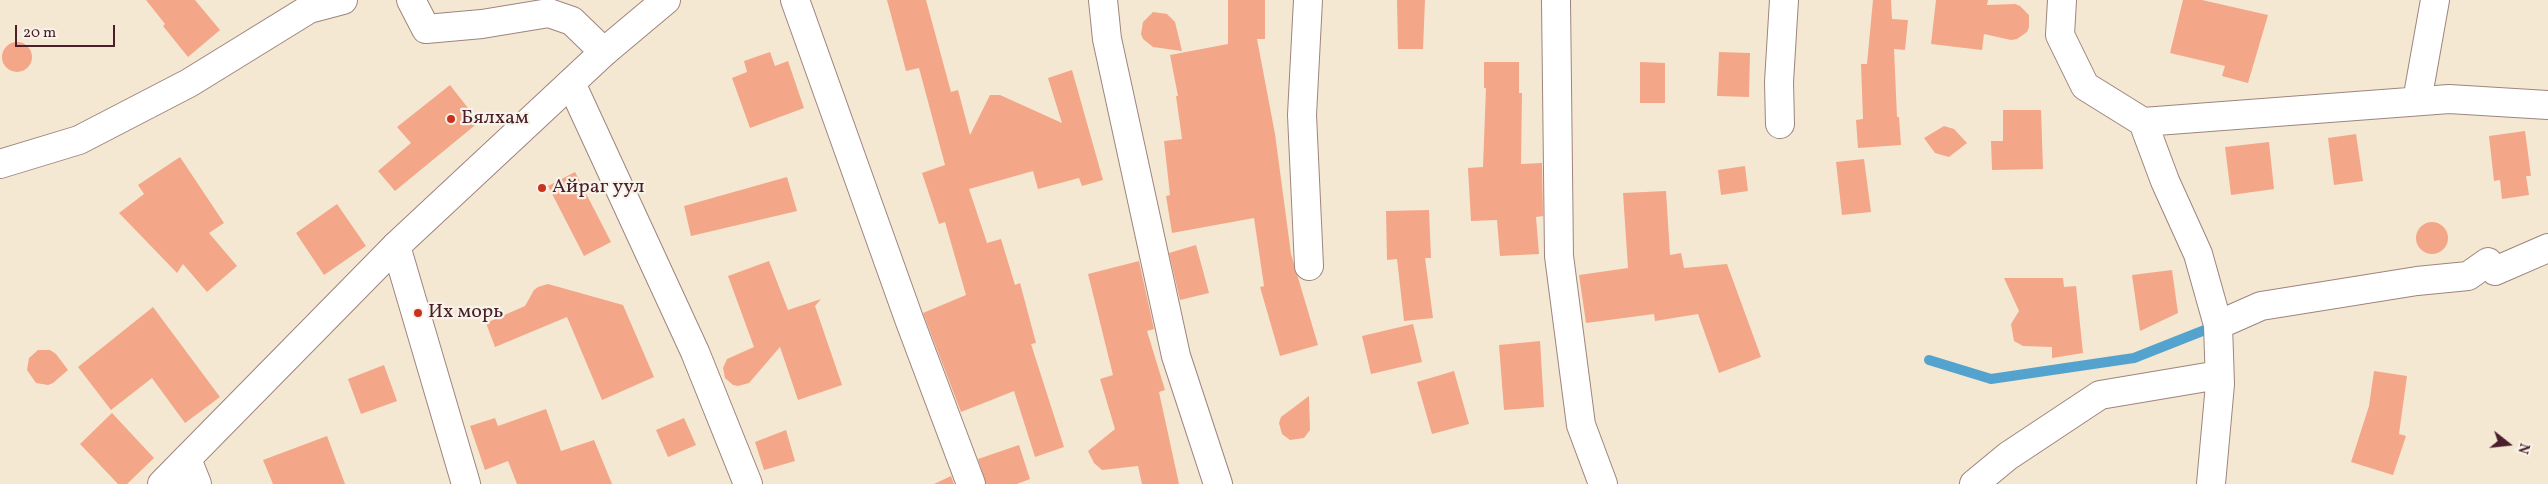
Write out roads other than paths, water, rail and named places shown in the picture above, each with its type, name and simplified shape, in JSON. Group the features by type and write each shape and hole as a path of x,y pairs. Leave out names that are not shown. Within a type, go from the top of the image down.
{"street":[{"path":"0,164 78,140 189,83 309,9 343,0"},
{"path":"411,0 426,29 482,24 549,13 572,21 604,52"},
{"path":"162,484 396,246 604,52 666,0"},
{"path":"795,0 909,319 971,484"},
{"path":"1103,0 1107,40 1176,356 1218,484"},
{"path":"1308,0 1302,115 1309,266"},
{"path":"1556,0 1559,256 1581,425 1603,484"},
{"path":"1780,124 1779,82 1784,0"},
{"path":"2062,0 2060,35 2085,86 2142,122 2165,181 2198,254 2218,324 2220,375 2211,484"},
{"path":"2417,101 2435,0"},
{"path":"571,83 695,352 748,484"},
{"path":"2142,122 2449,99 2548,105"},
{"path":"396,246 466,484"},
{"path":"2218,324 2261,306 2417,281 2468,276 2488,262 2495,271 2548,248"},
{"path":"1974,484 2008,456 2100,395 2220,375"},
{"path":"187,459 197,484"}],"waterway":[{"path":"1929,360 1991,379 2134,358 2215,326"}],"place":[{"name":"Бялхам","path":"451,119"},
{"name":"Айраг уул","path":"542,188"},
{"name":"Их морь","path":"418,313"}]}
